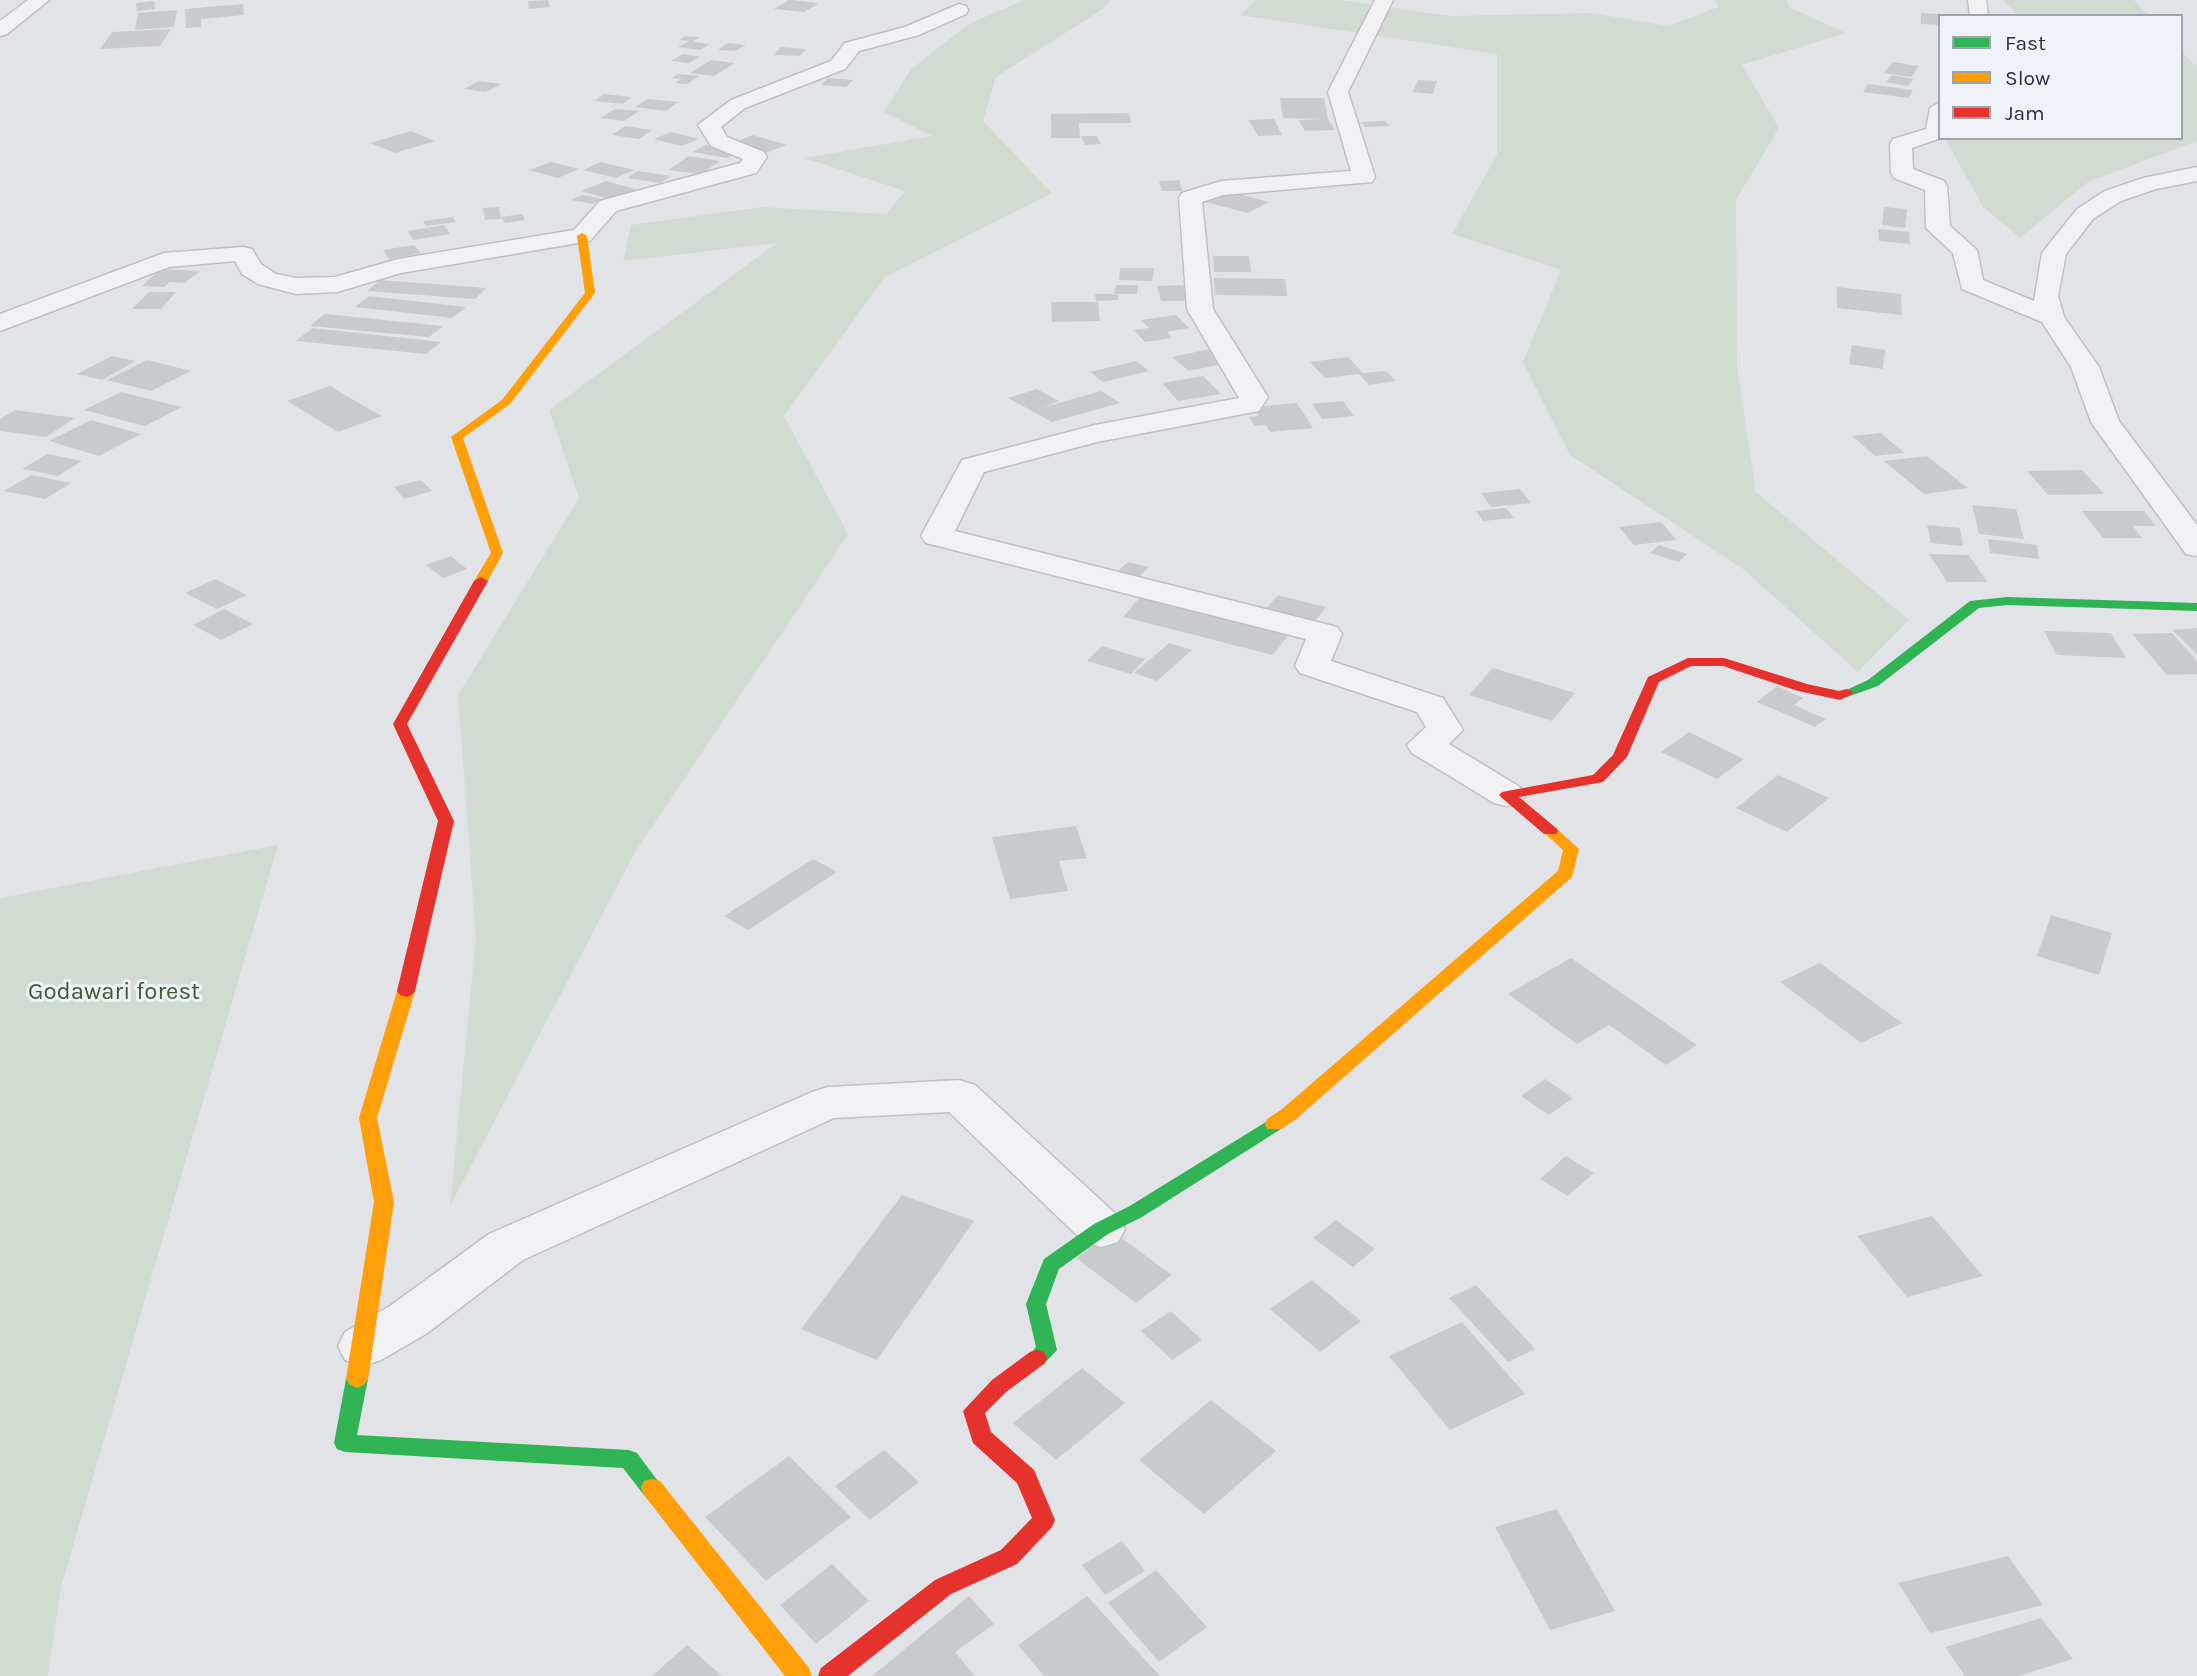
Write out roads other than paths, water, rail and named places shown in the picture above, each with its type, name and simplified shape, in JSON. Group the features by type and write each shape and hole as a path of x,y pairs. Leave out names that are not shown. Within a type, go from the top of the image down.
{"street":[{"path":"0,30 40,0"},
{"path":"830,1676 943,1587 1009,1557 1044,1520 1026,1477 981,1437 974,1410 999,1386 1047,1350 1036,1304 1051,1265 1101,1229 1135,1212 1287,1115 1566,873 1571,849 1507,794 1425,745 1445,730 1431,705 1312,666 1325,634 937,536 972,466 1095,434 1249,405 1254,397 1200,309 1190,198 1221,188 1364,177 1338,92 1384,0"},
{"path":"0,323 164,260 198,255 243,254 251,269 267,279 296,285 337,284 398,266 582,236 608,206 748,167 756,157 719,141 709,125 738,104 838,65 852,47 912,31 959,10"},
{"path":"1938,120 1936,133 1900,144 1902,173 1936,187 1938,228 1965,250 1971,284 2051,317"},
{"path":"2197,174 2113,196 2085,214 2054,253 2045,296 2051,317 2085,367 2105,422 2197,547"},
{"path":"582,236 590,293 506,402 457,437 497,553 400,723 446,821 409,980 368,1118 384,1202 363,1346 345,1443 629,1459 800,1676"},
{"path":"1507,794 1598,779 1620,757 1653,680 1688,662 1724,662 1804,688 1840,696 1873,683 1975,604 2007,601 2197,607"},
{"path":"363,1346 408,1320 506,1247 828,1103 959,1096 1101,1229"}],"park label":[{"name":"Godawari forest","path":"114,992"}]}
